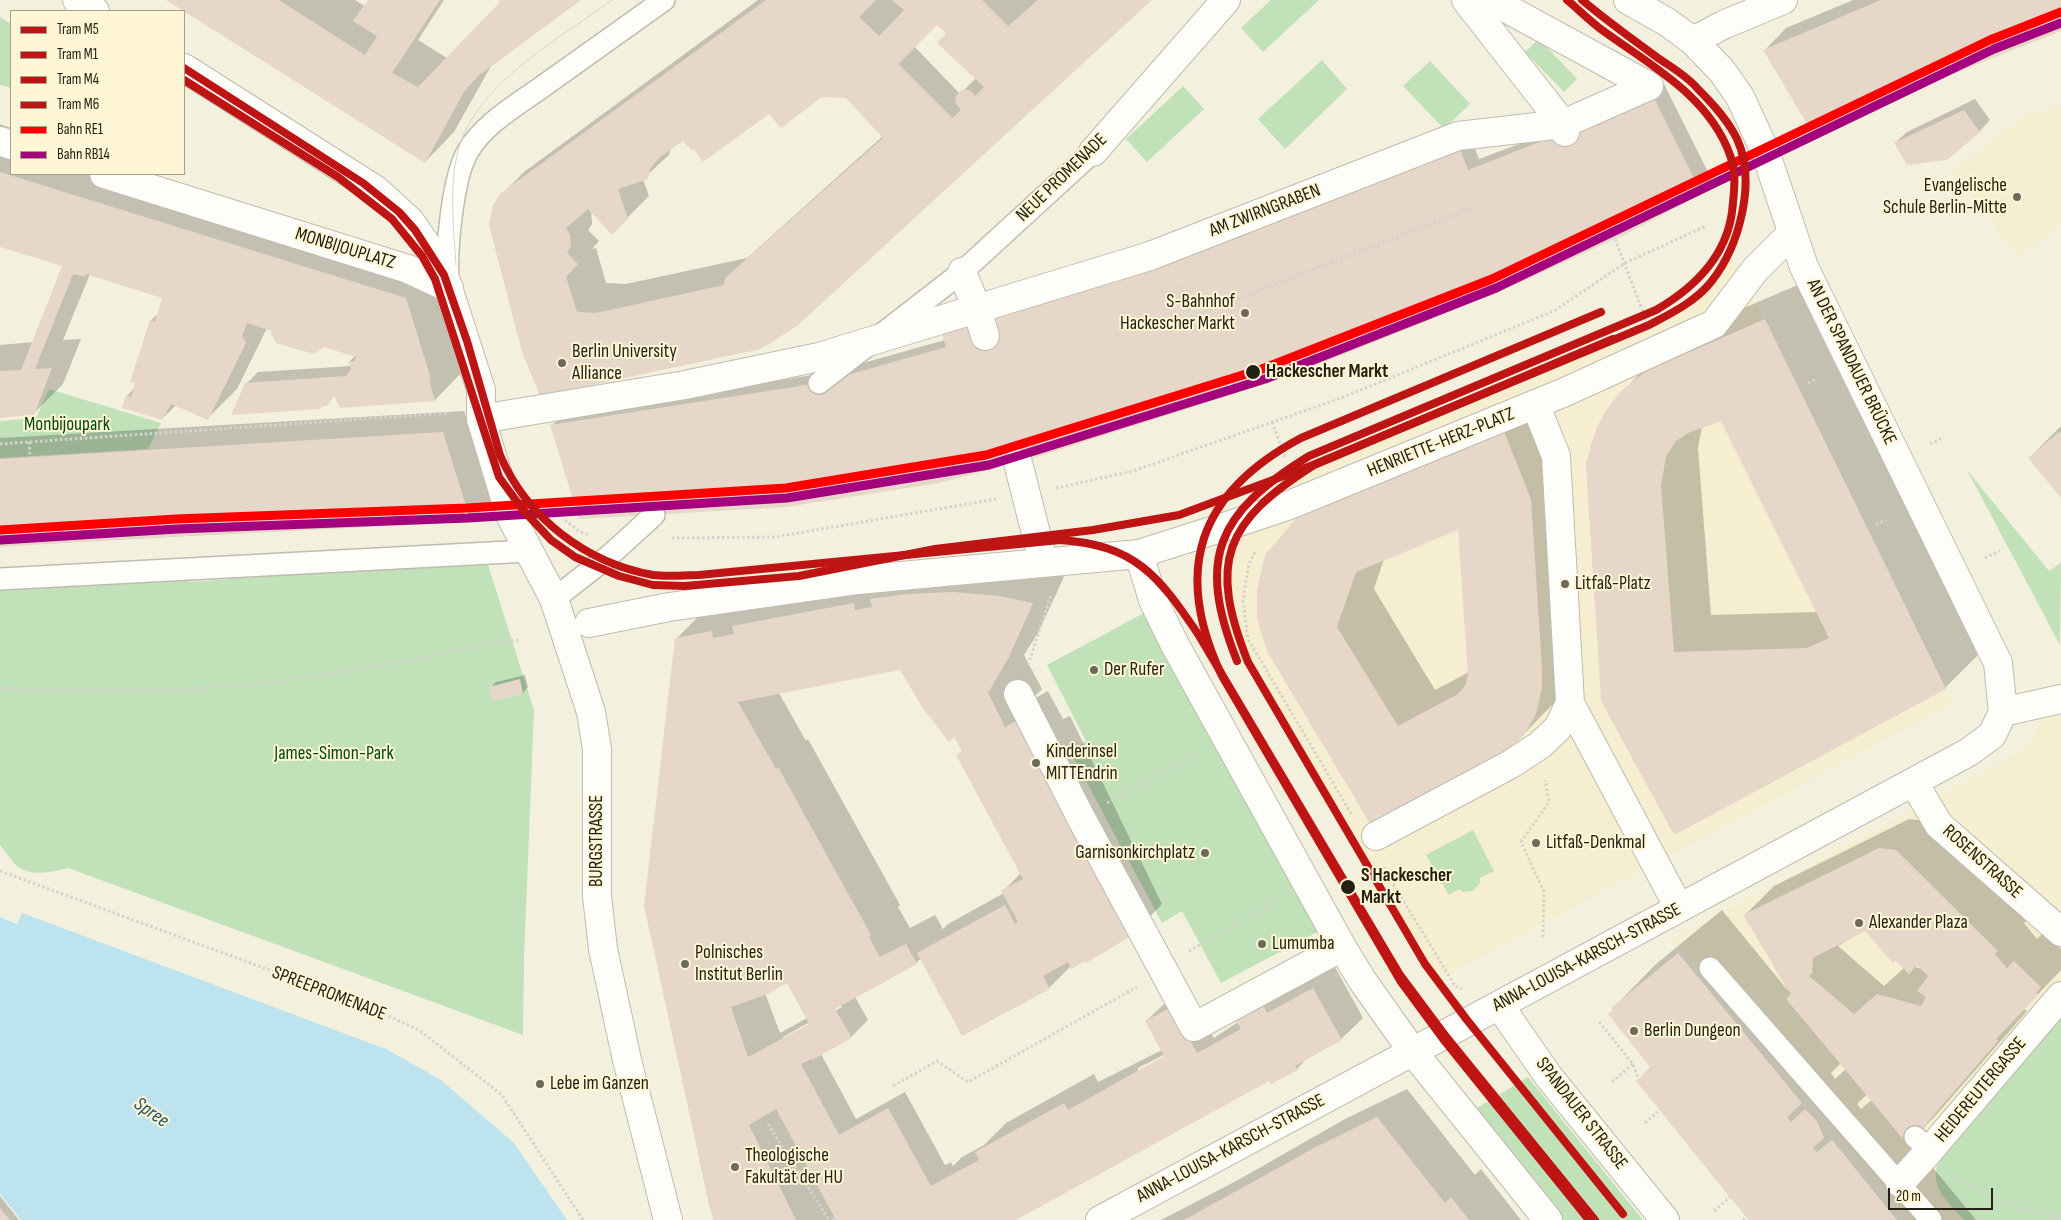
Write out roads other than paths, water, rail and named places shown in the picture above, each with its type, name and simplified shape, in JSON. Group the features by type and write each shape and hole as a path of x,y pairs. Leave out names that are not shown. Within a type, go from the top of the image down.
{"street":[{"path":"77,0 93,10"},
{"name":"NEUE PROMENADE","path":"1092,152 1226,0"},
{"path":"1466,0 1564,128"},
{"name":"AM ZWIRNGRABEN","path":"879,338 1150,256 1458,136 1564,128 1649,86 1491,0"},
{"name":"AN DER SPANDAUER BRÜCKE","path":"1628,0 1667,22 1693,41 1722,71 1740,97 1765,151 1804,267 1998,664 2003,712"},
{"path":"1693,41 1723,25 1783,0"},
{"path":"185,69 361,180 391,202 420,234 438,263 449,288"},
{"name":"MONBIJOUPLATZ","path":"107,175 408,269 449,288"},
{"name":"HENRIETTE-HERZ-PLATZ","path":"589,623 669,607 858,580 1139,554 1287,506 1535,404 1714,324 1755,270 1792,233"},
{"path":"962,272 977,309 985,336"},
{"name":"BURGSTRASSE","path":"449,288 481,390 481,415 510,515 554,599 591,712 598,764 597,896 604,949 627,1060 668,1220"},
{"name":"NEUE PROMENADE","path":"481,415 734,375 819,356 879,338"},
{"path":"1535,404 1556,456 1570,703 1679,908"},
{"path":"1018,463 1027,494 1052,561"},
{"path":"1139,554 1153,600 1175,645 1362,980 1412,1052 1548,1220"},
{"path":"1018,694 1084,825 1194,1027 1342,947"},
{"path":"2003,712 2061,699"},
{"path":"1370,839 1511,764 1540,745 1558,728 1570,703"},
{"name":"ANNA-LOUISA-KARSCH-STRASSE","path":"1100,1220 1914,783 1969,752 1992,735 2003,712"},
{"name":"ROSENSTRASSE","path":"1914,783 1939,825 2061,932"},
{"name":"HEIDEREUTERGASSE","path":"1900,1183 1922,1149 2061,996"},
{"name":"SPANDAUER STRASSE","path":"1499,1006 1549,1077 1665,1220"}],"lane":[{"path":"449,288 448,257 456,196 464,159 472,146 489,127 516,106 664,0"},
{"name":"NEUE PROMENADE","path":"819,383 962,272 1092,152"},
{"path":"554,599 654,515"},
{"path":"0,579 528,551"},
{"path":"1710,968 1932,1220"}],"water":[{"name":"Spree","path":"22,913 386,1049 441,1080 514,1143 567,1220 21,1220 0,1194 0,917 17,924"}],"tram line":[{"path":"456,265 453,182 457,155 466,130 480,107 520,66 612,0"},
{"name":"M5","path":"1237,661 1225,625 1218,594 1218,566 1223,541 1235,519 1253,498 1278,477 1309,456 1656,310 1683,292 1695,281 1706,270 1723,243 1729,228 1732,212 1734,176 1730,155 1720,134 1708,116 1676,84 1658,69 1602,30 1567,0"},
{"name":"M1","path":"185,81 338,177 392,219 422,256 435,279 499,477 523,510 551,540 575,557 619,576 653,585 685,586 799,576 935,549 1093,530 1179,515 1313,465 1649,325 1682,307 1705,289 1721,268 1730,251 1737,233 1745,194 1743,156 1737,139 1729,125 1714,105 1693,84 1582,0"},
{"name":"M5","path":"185,69 363,183 399,212 415,230 444,275 467,341 500,455 512,478 526,499 562,534 582,548 605,560 628,569 653,575 699,575 1060,540 1108,548 1126,556 1142,567 1170,595 1198,634 1400,975 1444,1034 1595,1220"},
{"name":"M6","path":"1589,1220 1443,1039 1401,982 1222,676 1207,638 1199,602 1198,569 1204,538 1218,510 1238,483 1266,460 1301,438 1601,312"},
{"name":"M4","path":"1613,339 1314,465 1260,506 1243,526 1232,547 1228,571 1229,597 1236,627 1248,662 1425,964 1467,1020 1623,1214"}],"rail line":[{"name":"RE1","path":"0,530 176,519 467,508 786,488 986,455 1262,369 1492,279 1990,40 2061,12"},
{"name":"RB14","path":"1,540 177,529 468,518 787,498 989,465 1265,379 1496,288 1994,49 2061,23"}],"place":[{"name":"Evangelische Schule Berlin-Mitte","path":"2017,197"},
{"name":"S-Bahnhof Hackescher Markt","path":"1245,313"},
{"name":"Berlin University Alliance","path":"562,363"},
{"name":"Hackescher Markt","path":"1253,372"},
{"name":"Litfaß-Platz","path":"1565,584"},
{"name":"Der Rufer","path":"1094,670"},
{"name":"Kinderinsel MITTEndrin","path":"1036,763"},
{"name":"Litfaß-Denkmal","path":"1536,843"},
{"name":"Garnisonkirchplatz","path":"1205,853"},
{"name":"S Hackescher Markt","path":"1348,887"},
{"name":"Alexander Plaza","path":"1859,923"},
{"name":"Lumumba","path":"1262,944"},
{"name":"Polnisches Institut Berlin","path":"685,964"},
{"name":"Berlin Dungeon","path":"1634,1031"},
{"name":"Lebe im Ganzen","path":"540,1084"},
{"name":"Theologische Fakultät der HU","path":"735,1167"}],"park label":[{"name":"Monbijoupark","path":"67,425"},
{"name":"James-Simon-Park","path":"334,754"}]}
